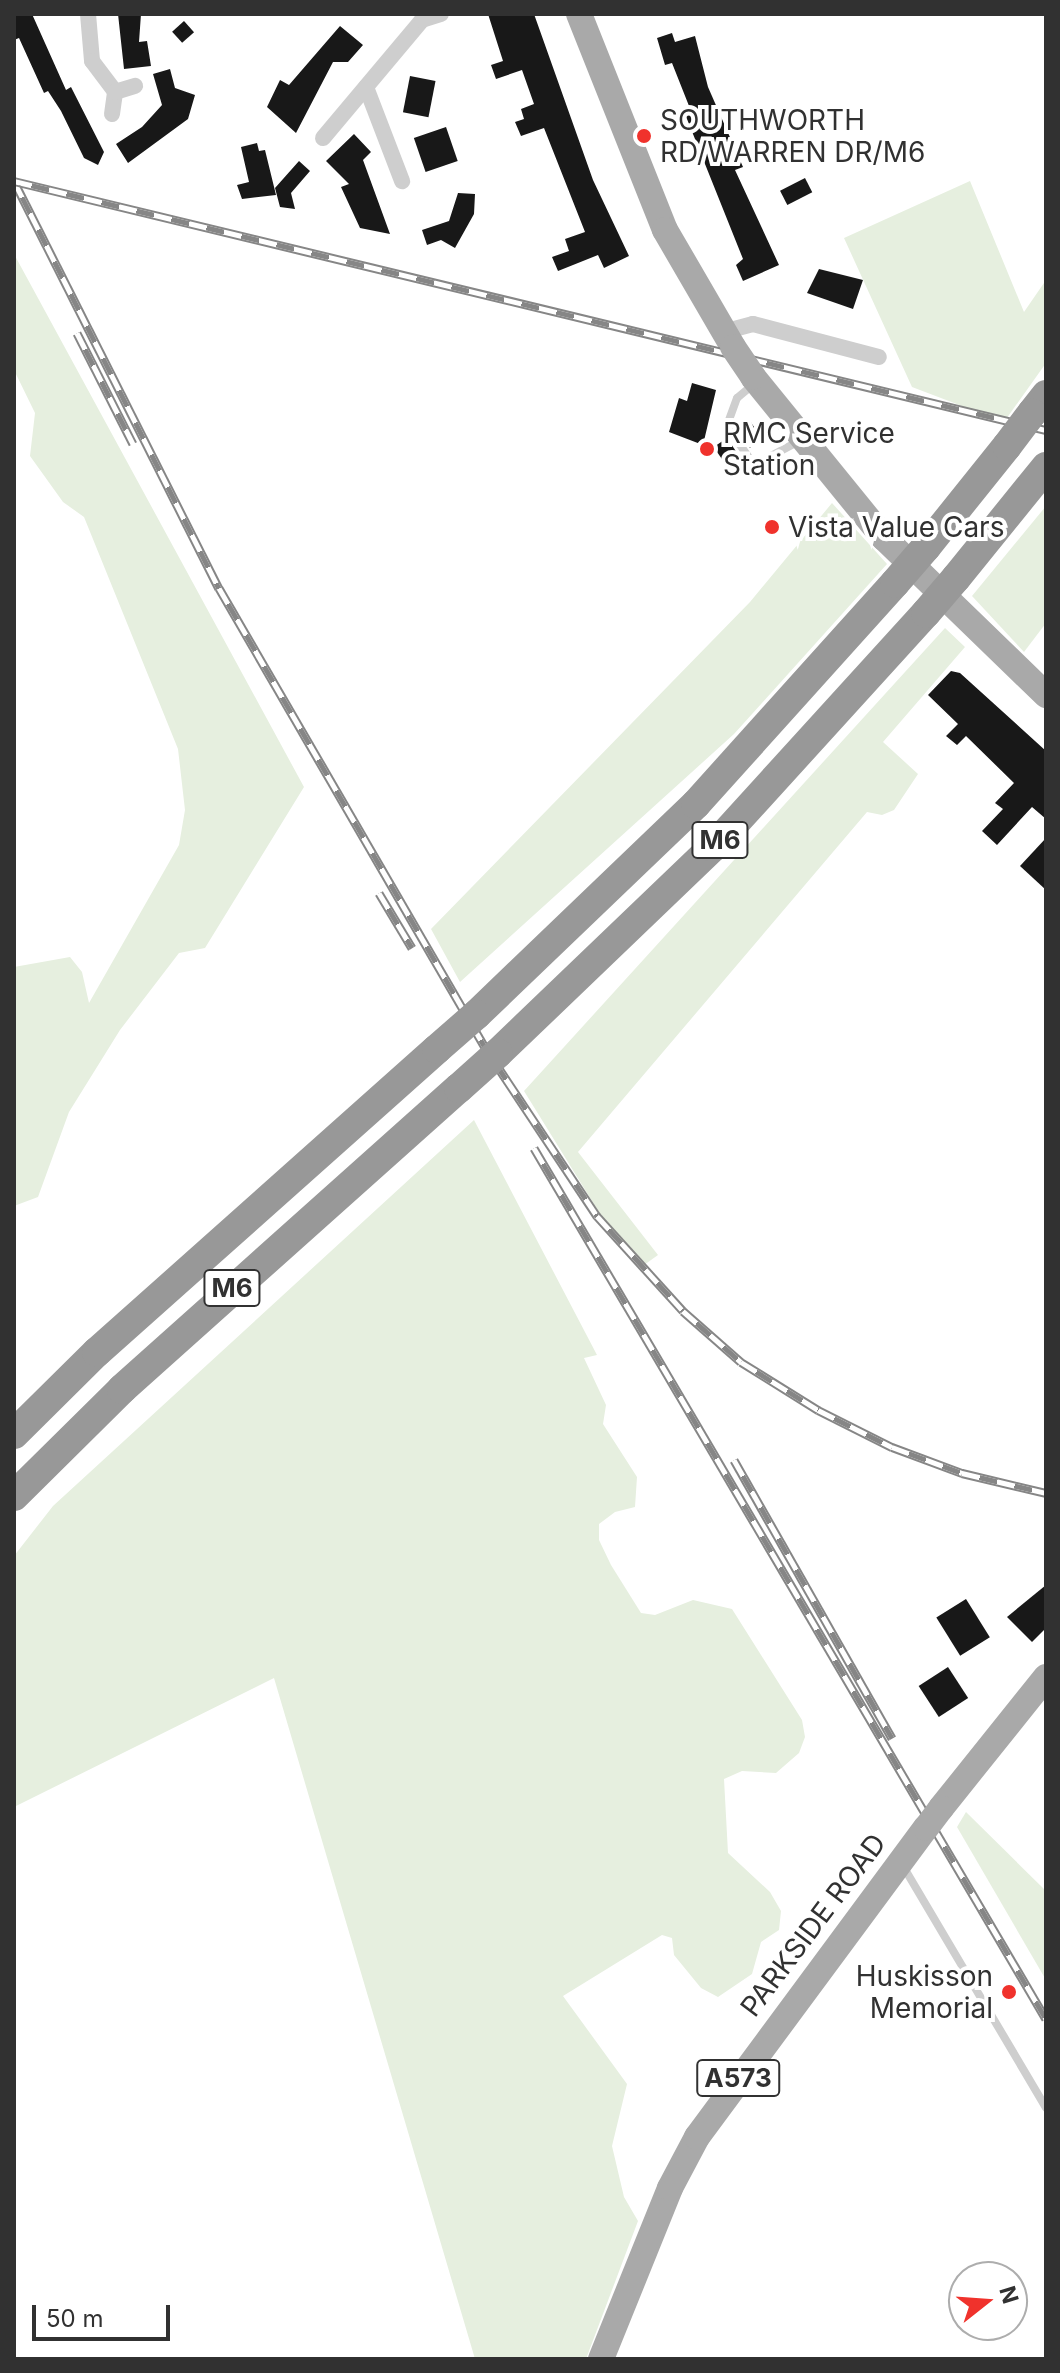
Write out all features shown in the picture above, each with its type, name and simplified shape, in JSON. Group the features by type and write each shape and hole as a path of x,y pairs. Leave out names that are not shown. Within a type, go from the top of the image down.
{"highway":[{"name":"M6","path":"14,1434 187,1270 476,1015 696,804 926,547 1039,404"},
{"name":"M6","path":"14,1496 166,1348 498,1053 713,847 926,613 1046,467"}],"main road":[{"path":"579,14 665,230 728,340 755,380 884,538 1046,695"},
{"name":"PARKSIDE ROAD","path":"601,2359 670,2188 697,2137 900,1862 1046,1677"}],"street":[{"path":"88,14 92,61 115,92 112,114"},
{"path":"323,138 420,17 441,14"},
{"path":"115,92 135,86"},
{"path":"366,87 402,181"},
{"path":"728,340 753,324 879,357"}],"lane":[{"path":"755,380 737,398 727,426 754,465 802,440"},
{"path":"900,1862 1046,2108"}],"green space":[{"path":"970,181 1024,312 1046,280 1046,363 1004,422 912,387 844,238"},
{"path":"14,254 304,787 205,948 179,953 120,1030 69,1112 38,1197 14,1206 14,967 70,957 82,972 89,1003 179,845 185,810 178,749 84,517 63,502 30,456 35,413 14,370"},
{"path":"832,503 887,564 734,734 460,982 431,929 750,602"},
{"path":"1046,506 1046,623 1024,652 972,596"},
{"path":"945,628 965,647 883,742 918,774 894,810 882,815 867,812 578,1152 658,1255 644,1265 605,1222 524,1091"},
{"path":"474,1120 597,1355 584,1358 606,1405 603,1424 637,1477 635,1507 615,1512 599,1524 599,1540 611,1565 641,1613 655,1615 693,1600 732,1609 802,1720 805,1737 799,1753 776,1773 742,1771 724,1779 728,1853 770,1892 781,1911 779,1930 761,1942 752,1974 718,1997 701,1988 674,1955 672,1938 662,1935 563,1996 627,2084 612,2146 624,2197 638,2221 586,2359 475,2359 274,1678 14,1807 14,1556 53,1506"},
{"path":"966,1812 1046,1891 1046,1980 957,1827"}],"building":[{"path":"32,14 66,90 71,87 104,152 98,165 84,158 61,111 48,91 44,93 19,38 14,40 14,17"},
{"path":"118,14 141,14 139,42 147,41 151,66 124,69"},
{"path":"488,14 534,14 593,180 629,256 604,268 598,255 558,271 552,257 569,251 565,239 585,232 544,128 521,136 515,122 524,119 521,109 534,104 522,70 496,79 491,65 503,61"},
{"path":"184,21 194,32 182,43 172,32"},
{"path":"340,26 363,45 348,62 333,62 296,133 267,107 280,80 289,85"},
{"path":"672,33 675,42 695,36 708,87 743,167 735,170 779,265 743,281 736,265 743,259 685,114 691,111 672,63 665,65 657,38"},
{"path":"170,69 175,88 195,95 188,119 128,163 116,144 142,127 162,105 153,74"},
{"path":"410,76 436,81 428,117 403,112"},
{"path":"446,127 458,161 426,172 414,138"},
{"path":"354,134 371,152 363,160 390,234 360,228 341,187 349,184 326,161"},
{"path":"257,143 259,151 265,150 276,195 242,199 237,185 249,182 241,147"},
{"path":"299,161 310,171 291,193 295,209 280,207 275,188"},
{"path":"805,178 812,192 787,205 780,191"},
{"path":"458,193 475,194 474,214 455,248 441,240 427,245 422,230 449,221"},
{"path":"819,269 863,280 853,309 807,293"},
{"path":"692,383 716,390 703,445 669,432 679,398 687,401"},
{"path":"750,421 762,439 750,448 738,429"},
{"path":"727,438 739,456 726,465 714,447"},
{"path":"951,671 960,673 1046,751 1046,819 1032,807 997,845 982,831 1003,809 995,803 1014,783 966,736 957,745 946,736 958,724 928,695"},
{"path":"1046,838 1046,890 1020,866"},
{"path":"1046,1585 1046,1628 1032,1642 1007,1617"},
{"path":"966,1599 990,1637 960,1656 936,1618"},
{"path":"948,1667 968,1698 939,1717 919,1686"}],"railway":[{"path":"14,181 219,588 486,1049 597,1216 683,1311 741,1362 818,1410 892,1447 962,1473 1046,1493"},
{"path":"14,181 1046,430"},
{"path":"77,333 133,444"},
{"path":"379,893 412,948"},
{"path":"534,1148 1046,2019"},
{"path":"734,1460 892,1738"}],"place":[{"name":"SOUTHWORTH RD/WARREN DR/M6","path":"644,136"},
{"name":"RMC Service Station","path":"707,449"},
{"name":"Vista Value Cars","path":"772,527"},
{"name":"Huskisson Memorial","path":"1009,1992"}]}
